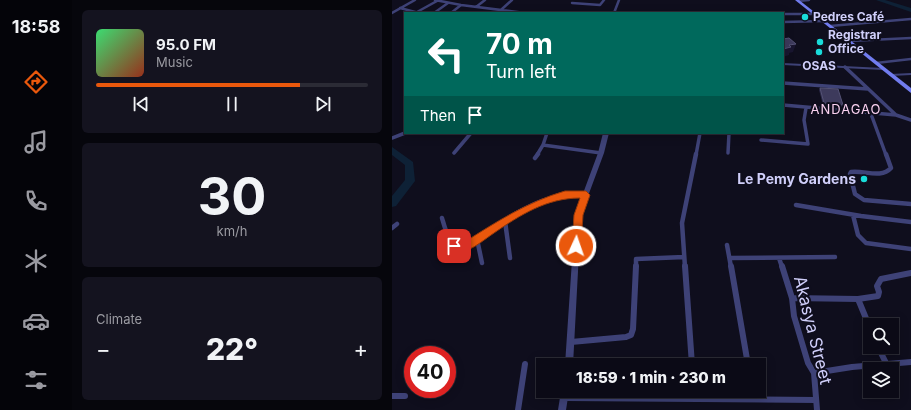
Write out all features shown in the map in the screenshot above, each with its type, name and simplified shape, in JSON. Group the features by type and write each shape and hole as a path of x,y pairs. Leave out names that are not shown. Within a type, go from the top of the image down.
{"main road":[{"path":"798,1 911,91"}],"street":[{"path":"392,13 415,0"},
{"path":"400,8 416,12 436,0 461,5 521,12"},
{"path":"476,7 485,0"},
{"path":"502,12 512,0"},
{"path":"572,3 600,5 604,0"},
{"path":"614,12 619,0"},
{"path":"798,1 809,0"},
{"path":"435,12 448,3"},
{"path":"452,12 461,5"},
{"path":"495,8 500,5 507,5"},
{"path":"784,14 814,14"},
{"path":"830,26 911,19"},
{"path":"784,22 824,21"},
{"path":"849,41 911,38"},
{"path":"876,63 911,59"},
{"path":"784,64 883,69"},
{"path":"845,67 896,116"},
{"path":"891,75 911,74"},
{"path":"784,83 868,89"},
{"path":"784,105 896,116 911,120"},
{"path":"761,140 808,144 804,120 806,108"},
{"path":"871,114 891,168 887,172 881,173 851,172 850,174 855,194 864,200 911,204"},
{"path":"392,138 404,133"},
{"path":"454,153 471,134"},
{"path":"535,158 543,145 546,134"},
{"path":"570,358 578,215 601,153 606,134"},
{"path":"691,358 682,223 700,134"},
{"path":"728,153 729,134"},
{"path":"543,145 601,153"},
{"path":"442,218 448,239 454,246 460,248 466,246 529,207 565,194 586,195"},
{"path":"796,205 853,215 911,222"},
{"path":"853,215 858,237 861,241 866,243 911,248"},
{"path":"505,221 510,258"},
{"path":"392,228 397,224"},
{"path":"477,239 482,263"},
{"path":"727,245 747,358"},
{"path":"571,342 626,337 631,335 633,329 636,258 684,257"},
{"path":"730,258 835,257"},
{"name":"Akasya Street","path":"779,258 792,298 794,316 808,363 814,373 816,410"},
{"path":"792,298 858,299 878,296 879,292 877,286 881,279 911,273"},
{"path":"858,299 866,318"},
{"path":"899,362 911,362"},
{"path":"518,410 525,364"},
{"path":"814,373 863,366"},
{"path":"392,396 404,396"},
{"path":"562,410 564,398"},
{"path":"742,398 816,400"}],"building":[{"path":"789,38 796,44 789,45 791,47 784,49 784,39"},
{"path":"820,88 838,89 843,105 824,103"}],"waterway":[{"path":"879,0 911,10"},
{"path":"392,150 410,164 410,181 392,203"}],"place":[{"name":"Pedres Café","path":"805,17"},
{"name":"Registrar Office","path":"820,42"},
{"name":"OSAS","path":"819,52"},
{"name":"Le Pemy Gardens","path":"864,179"}],"district":[{"name":"ANDAGAO","path":"846,109"}],"route":[{"path":"454,246 460,248 466,246 529,207 565,194 586,195 578,215 576,246"}]}
